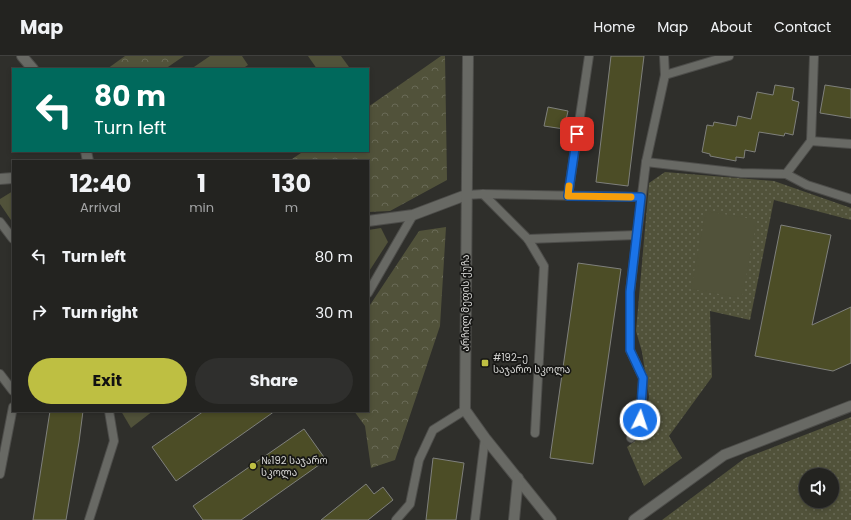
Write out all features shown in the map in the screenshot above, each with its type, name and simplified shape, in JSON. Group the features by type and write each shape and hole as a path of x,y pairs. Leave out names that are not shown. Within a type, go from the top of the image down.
{"street":[{"path":"22,56 32,68"},
{"name":"არჩილ მეფის ქუჩა","path":"465,410 468,56"},
{"path":"0,179 12,178"},
{"path":"369,221 413,214 466,195"},
{"path":"634,520 724,455 851,406"},
{"path":"465,410 485,438 551,520"},
{"path":"514,520 518,478"}],"lane":[{"path":"568,196 589,56"},
{"path":"631,438 640,420 643,378 630,350 630,292 646,162 665,75 664,56"},
{"path":"665,75 729,56"},
{"path":"786,174 811,141 814,56"},
{"path":"811,141 851,144"},
{"path":"646,162 741,173 786,174 807,186 851,199"},
{"path":"483,194 528,238 544,266 535,433"},
{"path":"466,195 641,197"},
{"path":"369,291 413,214"},
{"path":"0,222 12,238"},
{"path":"528,238 637,235"},
{"path":"0,374 12,389"},
{"path":"396,520 410,504 419,460 433,430 465,410"},
{"path":"0,474 12,412"},
{"path":"89,520 114,441 109,412"},
{"path":"475,520 485,438"}],"green space":[{"path":"125,56 184,56 166,68 108,68"},
{"path":"210,56 242,56 248,65 244,68 192,68"},
{"path":"308,56 341,56 349,67 348,68 316,68"},
{"path":"441,56 445,56 447,180 390,211 369,212 369,160 290,160 302,152 369,152 369,106"},
{"path":"665,172 774,181 851,208 851,220 774,200 750,320 710,311 712,377 669,436 682,458 644,486 627,447 641,436 649,397 642,352 636,331 649,183"},
{"path":"12,192 12,222 0,204 0,199"},
{"path":"706,211 757,220 742,298 691,289"},
{"path":"446,227 440,326 395,460 371,468 365,426 355,412 369,412 369,306 419,231"},
{"path":"381,228 388,242 369,271 369,230"},
{"path":"122,412 152,412 131,428"},
{"path":"851,417 851,520 662,520 745,458"}],"building":[{"path":"611,56 644,56 628,186 596,182"},
{"path":"775,85 794,88 792,100 799,102 793,135 785,133 784,136 759,132 755,152 745,150 744,158 736,157 736,161 710,156 710,154 702,152 707,125 713,126 714,122 736,126 738,116 751,119 757,92 773,95"},
{"path":"825,85 851,89 851,118 820,113"},
{"path":"548,107 568,111 564,129 544,126"},
{"path":"781,225 831,235 812,325 851,307 851,363 833,371 755,356"},
{"path":"578,263 621,269 593,464 550,458"},
{"path":"50,412 83,412 66,520 33,520"},
{"path":"203,412 274,412 176,481 152,447"},
{"path":"304,429 326,460 241,520 203,520 193,506"},
{"path":"433,458 464,463 456,520 426,520"},
{"path":"366,484 374,494 383,487 393,500 368,520 321,520"}],"slow traffic":[{"path":"569,186 568,196 631,197"}],"place":[{"name":"#192-ე საჯარო სკოლა","path":"485,363"},
{"name":"№192 საჯარო სკოლა","path":"253,466"}],"route":[{"path":"577,134 568,196 641,197 630,292 630,350 643,378 640,420"}]}
